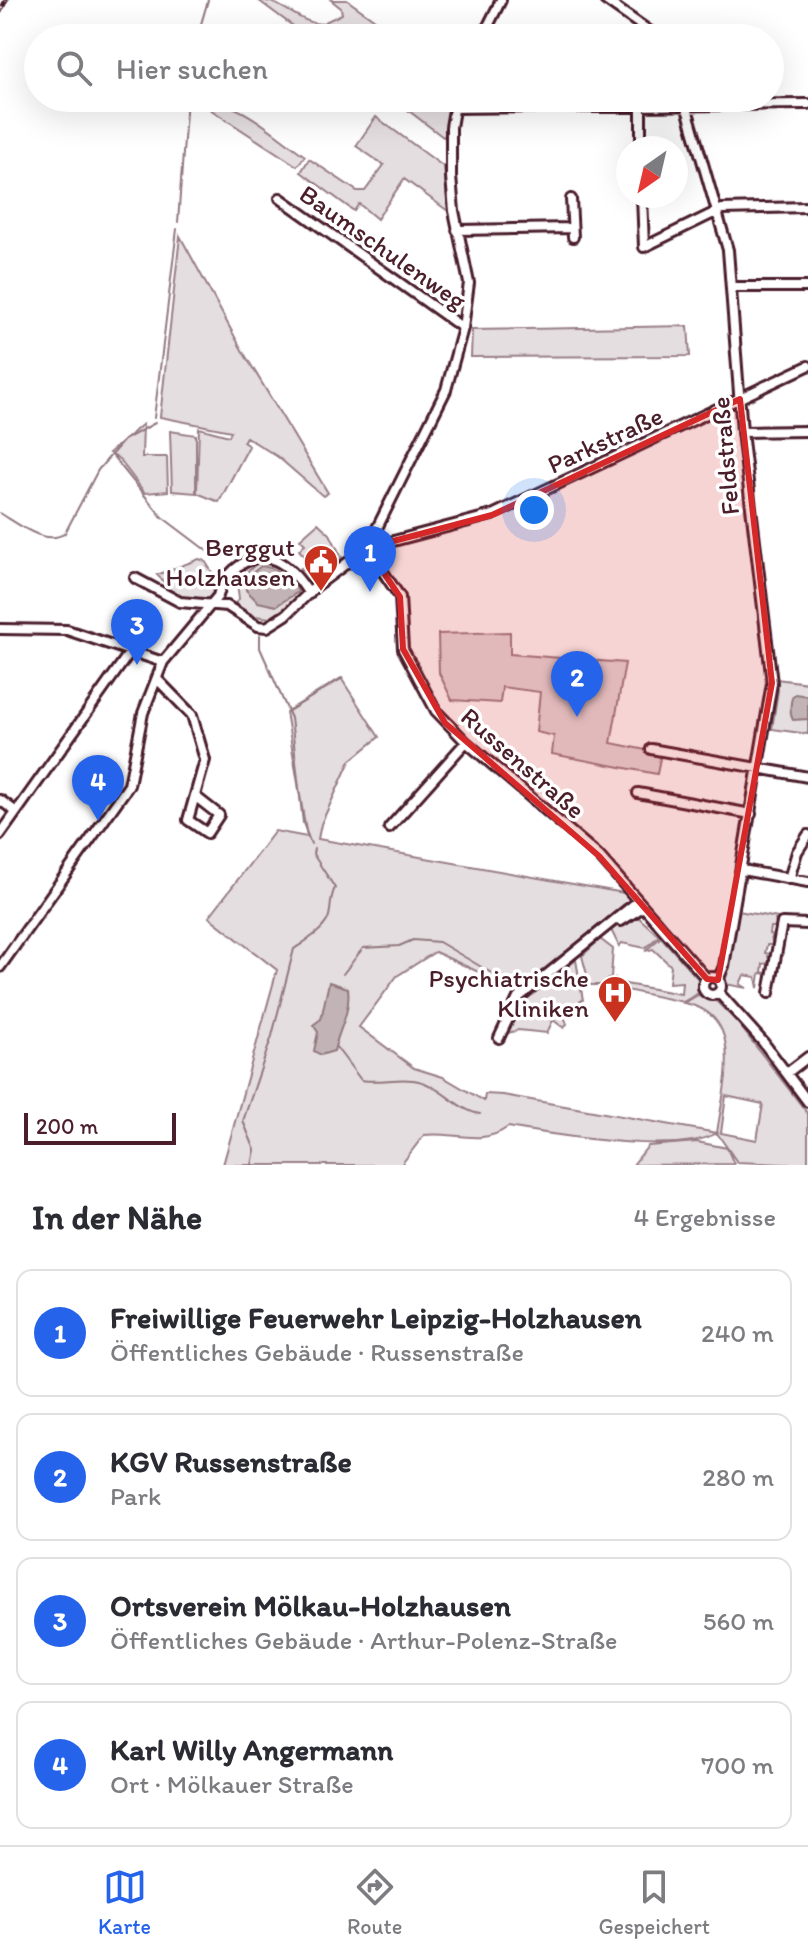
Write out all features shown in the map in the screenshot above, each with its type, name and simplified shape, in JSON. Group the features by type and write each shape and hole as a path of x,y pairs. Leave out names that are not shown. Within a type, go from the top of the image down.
{"street":[{"path":"489,24 501,0"},
{"path":"605,0 639,24"},
{"path":"784,104 808,104"},
{"path":"135,578 165,597 209,607 227,606 265,628 286,615 367,548 446,390 463,328 469,283 457,230 451,177 454,112"},
{"path":"641,112 641,136"},
{"name":"Feldstraße","path":"688,112 727,244 742,432 772,683 742,870 724,966 718,980"},
{"name":"Baumschulenweg","path":"280,198 463,328"},
{"path":"457,230 572,233 571,199"},
{"path":"642,208 644,247 717,211 808,207"},
{"path":"732,287 808,287"},
{"name":"Parkstraße","path":"367,548 492,515 808,366"},
{"path":"742,432 808,431"},
{"name":"Russenstraße","path":"367,548 400,597 401,641 405,654 436,711 466,742 599,856 707,979"},
{"path":"0,967 129,785 143,713 163,662 218,596 221,582 248,558 263,557 277,560 291,570 309,594"},
{"path":"351,559 378,562"},
{"path":"0,629 67,630 163,662"},
{"path":"0,835 130,652"},
{"path":"157,679 194,719 205,765 188,820 207,833 219,815 196,797"},
{"path":"389,828 466,742"},
{"path":"651,749 808,777"},
{"path":"638,793 751,814"},
{"path":"0,800 15,811"},
{"path":"789,879 794,860 808,835"},
{"path":"742,870 808,882"},
{"path":"499,1038 518,998 641,904"},
{"path":"769,993 781,925 787,921 808,924"},
{"path":"707,979 718,980 721,986 719,993 713,996 704,992 702,986 707,979"},
{"path":"719,993 808,1102"},
{"path":"787,1073 808,1057"}],"highlighted area":[{"path":"740,399 772,683 718,980 707,979 599,856 445,723 403,649 400,597 367,548 492,515"}],"shaded area":[{"path":"258,0 274,3 321,24 290,24"},
{"path":"331,0 347,0 380,24 321,24 342,14 341,8"},
{"path":"214,112 242,112 253,118 305,156 297,166"},
{"path":"410,112 448,112 443,137"},
{"path":"376,117 444,167 448,211 404,179 377,219 359,204 354,211 301,172 309,159 357,191 365,191 384,165 356,146"},
{"path":"180,236 242,350 328,493 323,496 278,457 246,437 243,442 249,446 219,502 197,493 199,428 229,436 231,431 160,417"},
{"path":"688,326 690,356 471,357 472,330"},
{"path":"143,424 142,457 167,457 168,491 145,493 119,459 109,453"},
{"path":"170,431 196,435 196,493 172,491"},
{"path":"318,523 330,534 342,558 309,584 298,571 301,568 309,577 331,559 332,554 322,545 306,558 299,550 305,544 300,539"},
{"path":"199,559 205,561 219,583 211,601 186,602 162,591 167,585 157,575"},
{"path":"260,560 287,572 303,590 299,598 270,618 255,616 234,605 239,599 237,582"},
{"path":"261,566 284,574 298,592 276,606 258,602 246,590 246,578"},
{"path":"510,632 510,654 625,663 611,743 661,753 657,774 552,754 554,736 536,732 540,692 502,687 500,703 452,700 439,673 438,634"},
{"path":"341,678 379,737 350,761 321,824 318,839 624,893 629,900 520,991 435,952 397,976 359,1027 414,1068 443,1077 484,1101 485,1094 503,1095 717,1133 699,1140 646,1143 615,1142 508,1127 488,1136 424,1135 401,1165 223,1165 277,970 209,917 275,831 307,837 286,712"},
{"path":"776,679 808,683 808,734 772,729 778,690"},
{"path":"795,694 808,696 808,719 793,720 791,707"},
{"path":"738,911 778,918 775,918 776,927 770,927 769,934 775,936 771,937 773,945 767,945 765,953 771,954 768,956 770,963 763,964 762,972 768,974 760,973 758,988 756,977 744,975 740,984 747,988 725,984"},
{"path":"636,915 659,936 645,948 622,943 619,946 611,930"},
{"path":"661,937 699,980 700,992 683,1002 607,986 615,978 620,983 681,994 682,982 669,983 671,966 653,949 645,951"},
{"path":"600,939 613,949 611,977 602,985 585,985 589,982 582,956"},
{"path":"576,960 583,1000 562,1011 567,1024 564,1028 553,1020 547,1033 518,1030 505,1034 526,1000"},
{"path":"329,982 348,988 348,1005 334,1051 321,1055 314,1051 318,1032 313,1025 321,1019"},
{"path":"698,995 715,1000 737,1022 808,1114 808,1165 737,1162 717,1133 726,1075 724,1037 717,1022 704,1010 684,1003","holes":["726,1096 763,1104 757,1140 721,1133"]},
{"path":"697,1142 727,1148 734,1164 633,1165 648,1146"}],"waterway":[{"path":"201,24 208,0"},
{"path":"178,222 186,112"},
{"path":"154,418 177,229"},
{"path":"0,513 41,535 57,537 65,533 98,470 124,440 155,423"},
{"path":"112,455 162,517 207,551"},
{"path":"260,635 260,648 291,718 303,823 311,844"},
{"path":"287,712 343,678"},
{"path":"252,1165 255,1150 243,1121 272,1036 294,949 325,924 335,888 313,854 314,849"},
{"path":"343,974 363,948 399,946 413,940 439,942 495,975 519,983"},
{"path":"336,1047 361,1080 422,1082 471,1112 480,1114"}],"railway":[{"path":"0,12 6,0"}],"place":[{"name":"Freiwillige Feuerwehr Leipzig-Holzhausen","path":"370,592"},
{"name":"Berggut Holzhausen","path":"321,593"},
{"name":"Ortsverein Mölkau-Holzhausen","path":"137,665"},
{"name":"KGV Russenstraße","path":"577,717"},
{"name":"Karl Willy Angermann","path":"98,821"},
{"name":"Psychiatrische Kliniken","path":"615,1024"}]}
